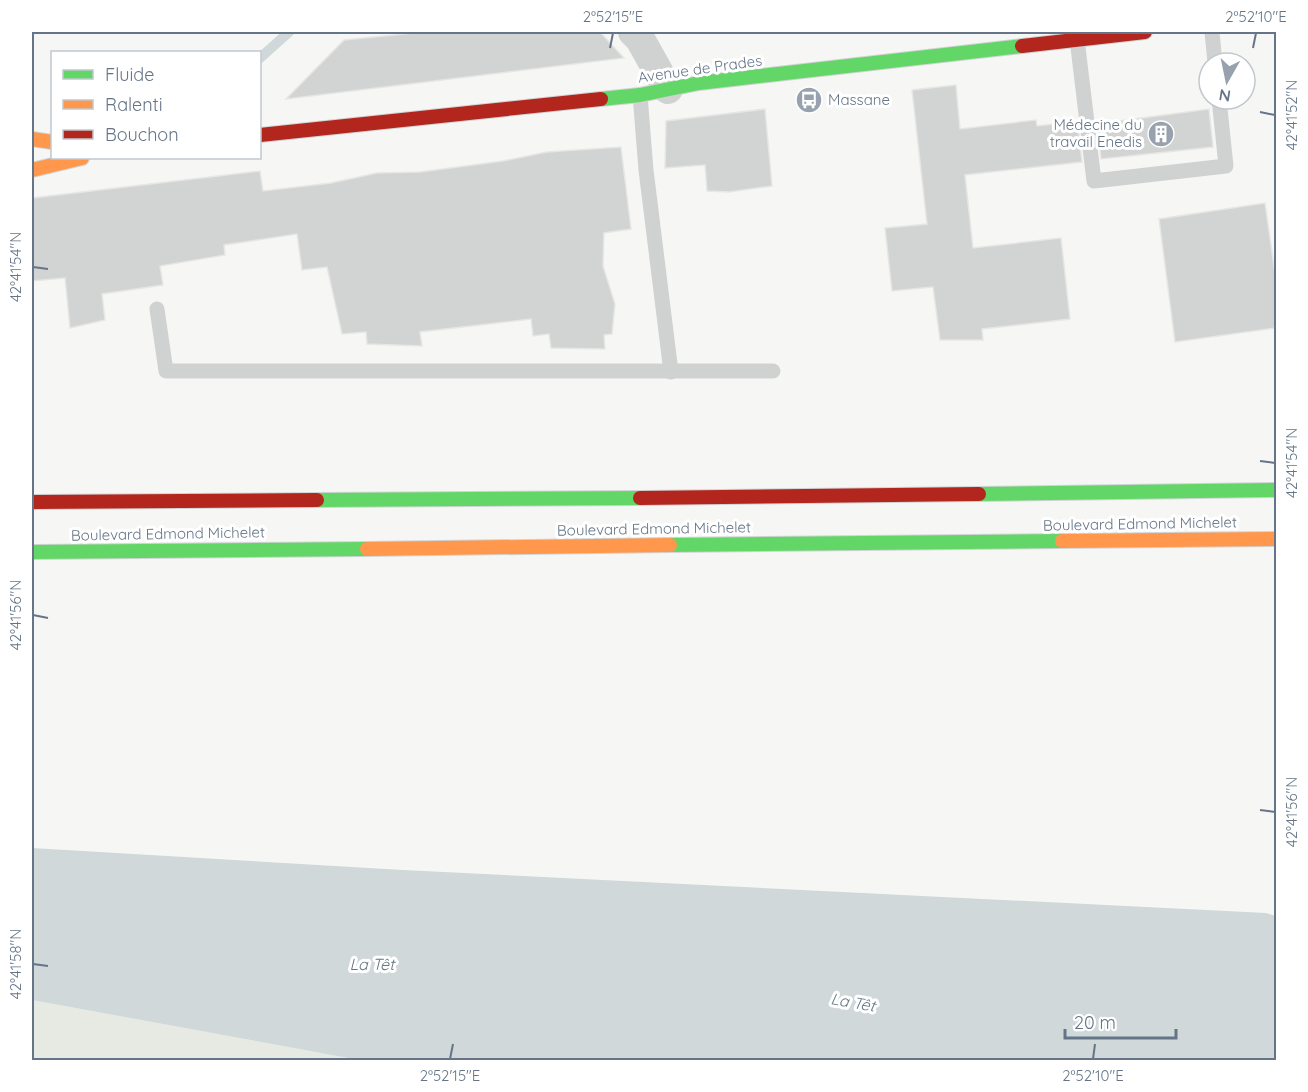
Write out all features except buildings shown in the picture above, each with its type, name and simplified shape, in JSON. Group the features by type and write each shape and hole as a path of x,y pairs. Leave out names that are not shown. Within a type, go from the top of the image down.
{"main road":[{"name":"Avenue de Prades","path":"261,135 654,92 1144,32"},
{"path":"32,139 51,142"},
{"path":"32,170 78,159"},
{"name":"Boulevard Edmond Michelet","path":"32,502 777,497 1276,490"},
{"name":"Boulevard Edmond Michelet","path":"32,552 1276,539"}],"street":[{"path":"633,32 640,39 654,92"}],"lane":[{"path":"1212,32 1214,51"},
{"path":"1077,39 1094,181 1226,166 1220,111"},
{"path":"654,92 646,170 671,372"},
{"path":"157,309 166,371 773,371"}],"shaded area":[{"path":"32,1000 359,1060 32,1060"}],"water":[{"name":"La Têt","path":"32,848 403,870 1266,913 1276,916 1276,1060 359,1060 32,1000"}],"waterway":[{"path":"261,57 289,32"}],"traffic: fast":[{"path":"601,99 640,95 699,83 1022,46"},
{"path":"979,494 1276,490"},
{"path":"317,500 640,498"},
{"path":"670,545 1062,541"},
{"path":"32,552 367,549"}],"traffic: slow":[{"path":"32,139 51,142"},
{"path":"32,170 78,159"},
{"path":"1062,541 1276,539"},
{"path":"367,549 670,545"}],"traffic: jam":[{"path":"1022,46 1145,32"},
{"path":"261,135 601,99"},
{"path":"640,498 979,494"},
{"path":"32,502 317,500"}],"place":[{"name":"Massane","path":"809,100"},
{"name":"Médecine du travail Enedis","path":"1161,134"}]}
